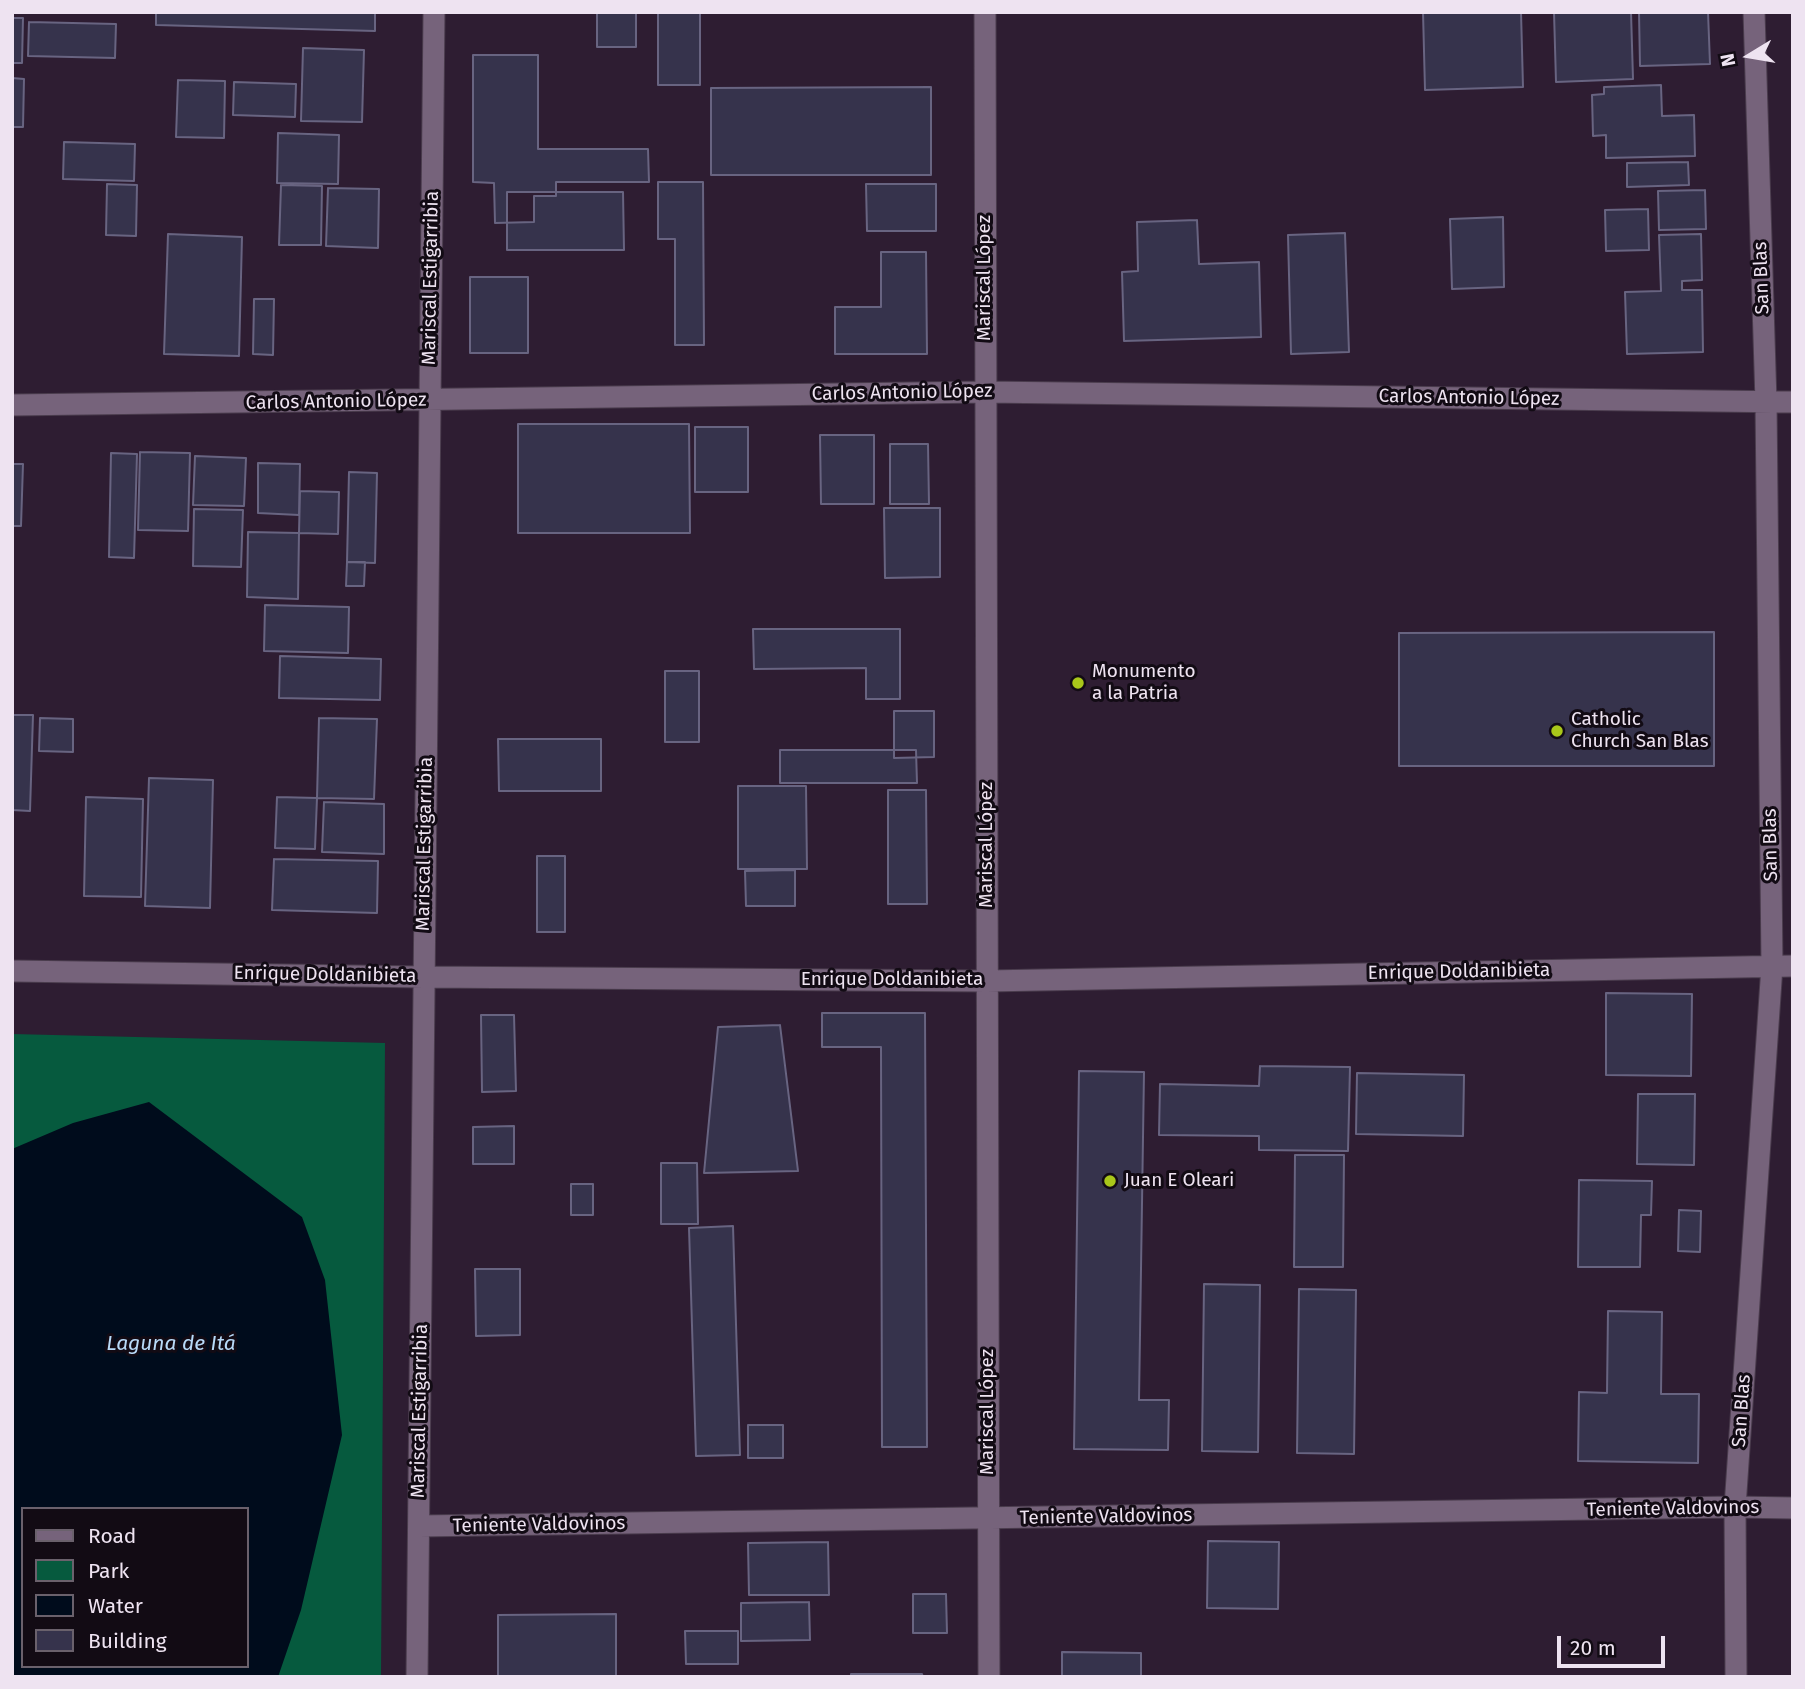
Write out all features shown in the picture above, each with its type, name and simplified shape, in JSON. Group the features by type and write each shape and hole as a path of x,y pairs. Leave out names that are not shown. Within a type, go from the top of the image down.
{"street":[{"name":"Mariscal Estigarribia","path":"417,1677 434,12"},
{"name":"Mariscal López","path":"985,12 989,1677"},
{"name":"San Blas","path":"1736,1677 1735,1507 1782,966 1754,12"},
{"name":"Carlos Antonio López","path":"12,405 985,392 1793,402"},
{"name":"Enrique Doldanibieta","path":"12,971 987,981 1782,966"},
{"name":"Teniente Valdovinos","path":"419,1527 1793,1508"}],"green space":[{"name":"Laguna de Itá","path":"12,1034 385,1043 381,1677 12,1677"}],"water":[{"name":"Laguna de Itá","path":"149,1102 302,1217 325,1280 342,1435 301,1610 278,1677 12,1677 12,1149 73,1123"}],"building":[{"path":"156,12 375,12 375,31 156,25"},
{"path":"597,12 636,12 636,47 597,47"},
{"path":"658,12 700,12 700,85 658,85"},
{"path":"1423,12 1521,12 1523,87 1425,90"},
{"path":"1554,12 1631,12 1633,79 1556,82"},
{"path":"1639,12 1708,12 1710,64 1640,66"},
{"path":"12,18 23,18 22,63 12,63"},
{"path":"29,22 116,24 115,58 28,56"},
{"path":"303,48 364,50 362,122 301,121"},
{"path":"473,55 538,55 538,149 648,149 649,182 556,182 556,196 534,196 534,222 495,223 494,183 473,182"},
{"path":"12,78 24,79 23,127 12,127"},
{"path":"178,80 225,81 224,138 176,137"},
{"path":"234,82 296,84 295,117 233,115"},
{"path":"1661,85 1662,116 1694,115 1695,156 1606,158 1606,135 1593,136 1592,95 1604,94 1604,87"},
{"path":"931,87 931,175 711,175 711,88"},
{"path":"278,133 339,135 338,184 277,183"},
{"path":"64,142 135,144 134,181 63,179"},
{"path":"1688,162 1689,185 1627,187 1627,163"},
{"path":"658,182 703,182 704,345 675,345 675,239 658,239"},
{"path":"107,184 137,185 136,236 106,235"},
{"path":"866,184 936,184 936,231 867,231"},
{"path":"281,185 322,186 321,245 279,245"},
{"path":"328,188 379,189 378,248 326,246"},
{"path":"1705,190 1706,229 1659,230 1658,191"},
{"path":"507,192 623,192 624,250 507,250"},
{"path":"1648,209 1649,250 1606,251 1605,210"},
{"path":"1503,217 1504,287 1452,289 1450,219"},
{"path":"1197,220 1199,264 1259,262 1261,337 1124,341 1122,272 1138,271 1137,222"},
{"path":"1345,233 1349,352 1291,354 1288,235"},
{"path":"168,234 242,237 239,356 164,354"},
{"path":"1701,234 1702,280 1682,281 1682,290 1702,290 1703,352 1627,354 1625,292 1661,291 1659,235"},
{"path":"881,252 926,252 927,354 835,354 835,307 881,307"},
{"path":"470,277 528,277 528,353 470,353"},
{"path":"254,299 274,299 273,355 253,354"},
{"path":"518,424 689,424 690,533 518,533"},
{"path":"695,427 748,427 748,492 695,492"},
{"path":"820,435 874,435 874,504 821,504"},
{"path":"890,444 928,444 929,504 890,504"},
{"path":"140,452 190,453 188,531 138,530"},
{"path":"111,453 137,454 134,558 109,557"},
{"path":"195,456 246,458 244,506 193,505"},
{"path":"258,463 300,464 299,515 258,513"},
{"path":"12,464 23,464 21,526 12,526"},
{"path":"349,472 377,473 375,563 347,562"},
{"path":"300,491 339,492 338,534 299,533"},
{"path":"884,508 940,508 940,577 885,578"},
{"path":"194,509 243,510 241,567 193,566"},
{"path":"248,532 299,533 298,599 247,597"},
{"path":"347,562 365,562 364,586 346,586"},
{"path":"265,605 349,607 348,653 264,651"},
{"path":"753,629 900,629 900,699 866,699 866,668 754,669"},
{"name":"Catholic Church San Blas","path":"1714,632 1714,766 1399,766 1399,633"},
{"path":"280,656 381,659 380,700 279,698"},
{"path":"665,671 699,671 699,742 665,742"},
{"path":"894,711 934,711 934,757 894,758"},
{"path":"12,715 33,715 30,811 12,810"},
{"path":"40,718 73,719 73,752 39,751"},
{"path":"319,718 377,719 374,799 317,798"},
{"path":"498,739 601,739 601,791 499,791"},
{"path":"780,750 916,750 917,783 780,783"},
{"path":"149,778 213,780 210,908 145,906"},
{"path":"738,786 806,786 807,869 738,869"},
{"path":"888,790 926,790 927,904 888,904"},
{"path":"86,797 143,799 141,897 84,896"},
{"path":"277,797 317,798 315,849 275,848"},
{"path":"324,802 384,804 384,854 322,852"},
{"path":"537,856 565,856 565,932 537,932"},
{"path":"274,859 378,861 377,913 272,910"},
{"path":"795,870 795,906 746,906 745,871"},
{"path":"1606,993 1692,994 1691,1076 1606,1075"},
{"path":"822,1013 925,1013 927,1447 882,1447 881,1047 822,1047"},
{"path":"481,1015 514,1015 516,1091 482,1092"},
{"path":"780,1025 798,1171 704,1173 718,1027"},
{"path":"1260,1066 1350,1067 1348,1151 1259,1150 1259,1136 1159,1135 1160,1084 1259,1086"},
{"name":"Juan E Oleari","path":"1079,1071 1144,1072 1139,1400 1169,1400 1168,1450 1074,1449"},
{"path":"1357,1073 1464,1075 1463,1136 1356,1134"},
{"path":"1638,1094 1695,1094 1694,1165 1637,1164"},
{"path":"514,1126 514,1164 473,1164 473,1127"},
{"path":"1295,1155 1344,1155 1343,1267 1294,1267"},
{"path":"661,1163 697,1163 698,1224 661,1224"},
{"path":"1579,1180 1652,1181 1651,1215 1641,1215 1640,1267 1578,1267"},
{"path":"571,1184 593,1184 593,1215 571,1215"},
{"path":"1679,1210 1701,1211 1700,1252 1678,1251"},
{"path":"733,1226 740,1455 696,1456 689,1228"},
{"path":"475,1269 520,1269 520,1335 476,1336"},
{"path":"1204,1284 1260,1285 1258,1452 1202,1451"},
{"path":"1299,1289 1356,1290 1354,1454 1297,1453"},
{"path":"1608,1311 1662,1312 1661,1394 1699,1394 1698,1463 1578,1461 1579,1392 1607,1393"},
{"path":"748,1425 783,1425 783,1458 748,1458"},
{"path":"1208,1541 1279,1542 1278,1609 1207,1608"},
{"path":"828,1542 829,1595 749,1595 748,1543"},
{"path":"913,1594 946,1594 947,1633 913,1633"},
{"path":"809,1602 810,1640 741,1641 741,1603"},
{"path":"616,1614 616,1677 498,1677 498,1615"},
{"path":"685,1631 738,1631 738,1664 686,1664"},
{"path":"1062,1652 1141,1653 1141,1677 1062,1677"},
{"path":"851,1674 922,1674 923,1677 851,1677"}],"place":[{"name":"Monumento a la Patria","path":"1078,683"},
{"name":"Catholic Church San Blas","path":"1557,731"},
{"name":"Juan E Oleari","path":"1110,1181"}]}
